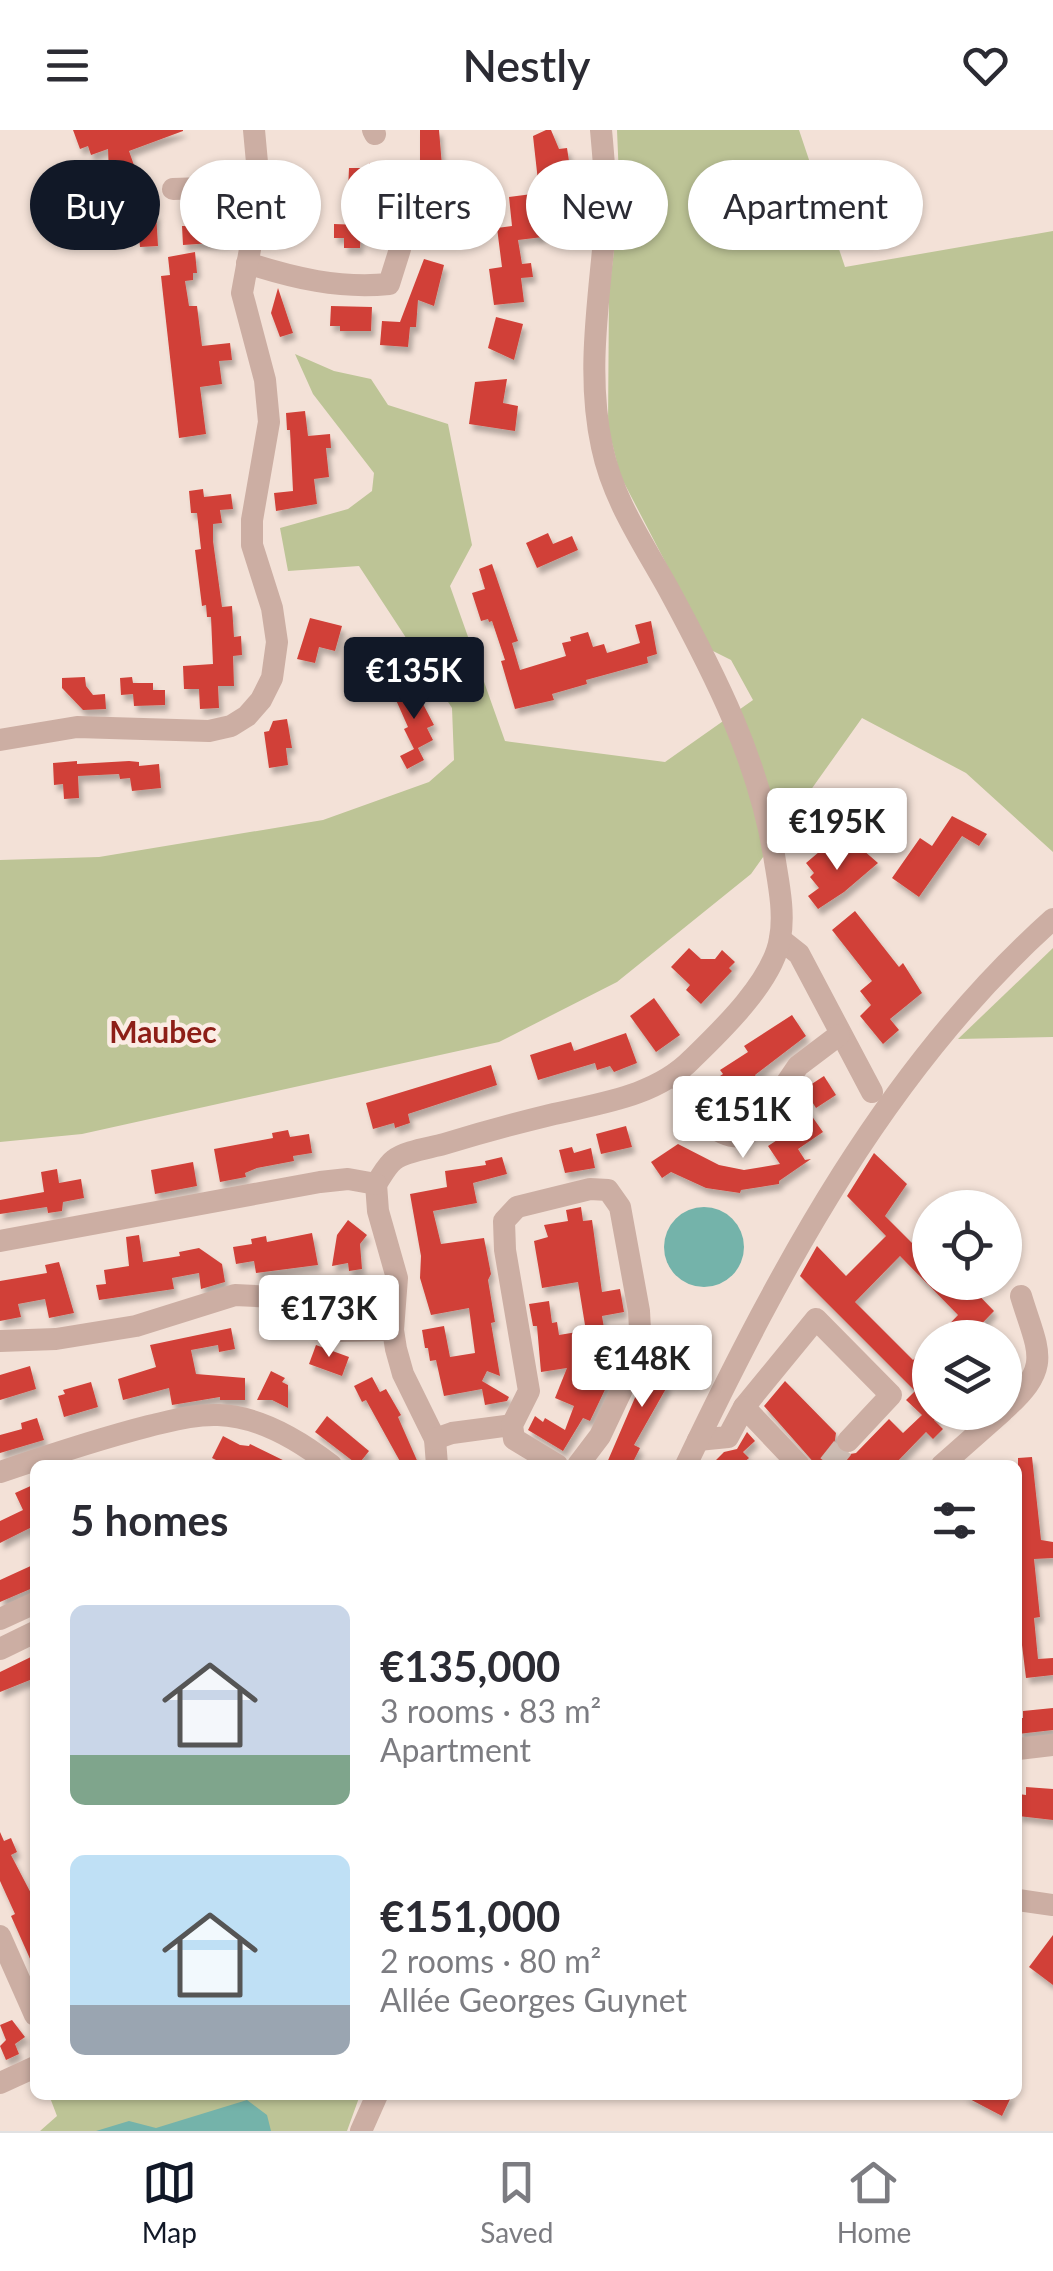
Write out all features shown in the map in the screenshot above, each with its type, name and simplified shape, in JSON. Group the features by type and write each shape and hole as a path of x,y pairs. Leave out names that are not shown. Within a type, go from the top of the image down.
{"street":[{"path":"436,1460 434,1439 402,1374 393,1330 396,1278 378,1212 376,1184 394,1160 482,1132 619,1099 676,1073 752,994 773,959 780,938 780,889 770,834 759,782 742,733 686,622 631,527 601,445 594,336 606,182 601,130"},
{"path":"259,131 260,160"},
{"path":"173,189 180,189"},
{"path":"0,740 78,727 209,731 231,726 261,700 272,678 277,642 272,608 252,546 252,520 269,422 265,380 242,293 250,250"},
{"path":"247,263 322,284 370,286 388,284 400,250"},
{"path":"688,1460 804,1233 850,1160 984,984 1043,935 1053,919"},
{"path":"780,938 799,954 872,1092"},
{"path":"676,1073 715,1131 726,1136 745,1136 760,1122 798,1066 839,1034"},
{"path":"0,1241 320,1182 348,1179 376,1184"},
{"path":"549,1460 514,1440 512,1424 530,1391 505,1250 504,1221 516,1208 590,1189 608,1190 620,1207 639,1311 641,1349 600,1436 582,1460"},
{"path":"0,1341 91,1335 136,1326 235,1294 275,1297 317,1325 341,1331 393,1330"},
{"path":"1021,1300 1038,1366 1022,1394"},
{"path":"698,1440 728,1437 744,1406 816,1319 891,1395 848,1442"},
{"path":"744,1406 795,1460"},
{"path":"34,1460 85,1442 181,1419 220,1415 278,1432 324,1460"},
{"path":"434,1439 512,1424"},
{"path":"948,1460 982,1430"},
{"path":"0,1472 30,1461"},
{"path":"0,1620 30,1605"},
{"path":"0,1649 30,1634"},
{"path":"1022,1749 1053,1745"},
{"path":"1022,1901 1053,1905"},
{"path":"2,1947 30,2005"},
{"path":"0,2083 30,2069"},
{"path":"362,2131 375,2100"}],"green space":[{"path":"617,130 799,130 809,160 688,160 688,250 839,250 845,267 1053,231 1053,852 966,773 862,718 751,874 617,982 499,1042 82,1134 0,1142 0,860 99,857 323,820 429,782 454,760 452,708 359,566 288,571 280,528 348,509 372,491 374,473 313,394 295,354 334,371 371,379 388,405 448,424 472,545 450,586 505,741 665,762 753,700 731,660 711,650 620,475 608,427 609,291 614,250 668,250 668,160 618,160"},
{"path":"1053,948 1053,1037 958,1039"},
{"path":"51,2100 358,2100 347,2131 40,2131 57,2116"}],"water":[{"path":"704,1207 719,1210 732,1219 741,1232 741,1262 732,1275 719,1284 704,1287 689,1284 676,1275 667,1262 664,1247 667,1232 676,1219 689,1210"},
{"path":"247,2100 267,2115 271,2131 96,2131 129,2121 156,2128"}],"building":[{"path":"73,130 183,130 129,151 132,160 108,160 108,149 91,155 88,146 80,149"},
{"path":"420,130 439,130 442,160 420,160"},
{"path":"551,130 559,149 567,148 569,160 536,160 533,136"},
{"path":"526,195 526,239 518,240 522,264 531,263 533,277 521,278 524,302 494,305 489,269 502,267 500,250 506,250 506,227 512,226 509,197"},
{"path":"334,224 341,224 341,238 334,238"},
{"path":"195,252 197,273 193,273 193,280 185,281 189,306 197,306 202,346 230,343 232,360 219,361 222,384 200,387 206,434 179,438 161,276 170,275 168,257"},
{"path":"424,259 444,265 434,306 418,300 416,327 410,327 408,347 380,345 382,321 400,322"},
{"path":"278,288 293,333 280,337 271,313"},
{"path":"331,306 372,307 371,331 340,331 340,326 330,326"},
{"path":"496,317 523,324 514,360 488,348"},
{"path":"507,379 503,403 518,406 515,431 469,424 475,382"},
{"path":"305,411 308,436 330,434 331,448 326,448 329,477 314,479 317,504 276,511 274,493 293,491 286,413"},
{"path":"203,489 204,497 231,494 233,509 220,510 222,523 213,524 213,541 222,607 232,606 234,637 241,636 242,655 233,656 234,686 218,686 219,708 200,709 199,689 184,689 183,666 213,664 211,617 207,617 206,605 202,606 195,550 201,549 197,513 191,513 189,491"},
{"path":"548,533 553,544 572,536 578,550 537,568 526,543"},
{"path":"492,564 518,641 512,643 520,670 566,656 562,643 588,632 593,647 604,644 607,653 640,643 635,625 651,621 657,654 647,657 648,663 552,694 554,700 515,709 492,621 481,621 472,593 485,589 479,569"},
{"path":"310,618 342,626 335,651 319,647 315,663 297,659"},
{"path":"85,677 93,695 105,694 106,709 83,710 62,688 62,678"},
{"path":"132,677 133,683 153,683 153,690 165,690 165,705 134,706 133,694 121,695 120,678"},
{"path":"411,681 434,725 427,728 433,740 418,748 424,760 407,769 400,756 414,749 392,691"},
{"path":"287,719 292,748 286,748 288,765 269,768 264,732 269,731 273,721"},
{"path":"53,763 159,764 161,788 132,791 130,778 120,779 119,774 78,776 79,798 64,799 63,784 54,785"},
{"path":"952,816 987,834 979,846 962,836 919,897 892,878 920,838 932,846"},
{"path":"855,843 878,863 818,909 808,896 819,888 806,863 826,846 838,861"},
{"path":"855,911 899,967 903,963 922,993 890,1019 899,1030 883,1044 860,1016 871,1005 860,991 872,981 832,930"},
{"path":"689,948 701,959 715,959 722,950 735,962 729,968 732,971 701,1004 686,990 690,985 671,967"},
{"path":"654,998 680,1035 656,1052 630,1016"},
{"path":"792,1015 806,1036 755,1075 763,1087 732,1108 735,1111 726,1117 702,1088 723,1074 720,1070 748,1052 744,1046"},
{"path":"626,1033 637,1063 614,1072 610,1066 597,1070 595,1063 538,1080 530,1055 571,1042 574,1051"},
{"path":"491,1065 497,1085 408,1114 410,1123 373,1129 366,1103"},
{"path":"824,1076 836,1095 816,1108 804,1089"},
{"path":"804,1105 823,1132 798,1149 805,1160 811,1159 779,1184 740,1193 706,1188 671,1172 662,1178 651,1162 678,1144 719,1165 744,1170 780,1164 768,1146 797,1127 788,1115"},
{"path":"626,1126 632,1147 601,1154 596,1134"},
{"path":"288,1130 290,1137 309,1134 312,1153 257,1168 245,1173 246,1177 220,1182 214,1149 273,1138 272,1133"},
{"path":"572,1147 574,1153 591,1148 595,1168 565,1173 559,1150"},
{"path":"874,1153 907,1184 885,1216 912,1243 912,1268 900,1256 855,1302 912,1359 912,1388 800,1276 817,1246 846,1276 886,1236 847,1196"},
{"path":"502,1157 507,1174 473,1183 477,1203 433,1211 441,1244 484,1238 500,1376 487,1371 482,1381 509,1397 507,1401 485,1405 482,1389 444,1396 436,1360 430,1361 425,1348 422,1330 444,1326 450,1357 475,1353 469,1308 431,1315 420,1278 421,1256 410,1194 447,1187 445,1171 486,1165 485,1161"},
{"path":"193,1162 197,1186 155,1194 151,1170"},
{"path":"57,1169 59,1183 81,1179 84,1198 63,1202 62,1211 48,1213 47,1207 0,1214 0,1200 44,1192 41,1172"},
{"path":"581,1207 583,1221 592,1220 602,1292 620,1289 624,1312 602,1316 606,1340 619,1338 622,1354 590,1421 583,1418 563,1451 528,1430 535,1416 565,1430 574,1406 555,1398 567,1368 541,1372 537,1326 533,1326 529,1304 549,1301 552,1323 557,1322 559,1335 577,1332 585,1325 578,1282 542,1288 534,1241 548,1237 544,1225 568,1221 566,1210"},
{"path":"348,1220 367,1235 360,1244 362,1269 349,1271 348,1263 332,1266 337,1235"},
{"path":"312,1233 318,1265 256,1273 254,1261 236,1264 233,1247 252,1244 251,1239 266,1236 267,1242"},
{"path":"139,1235 143,1262 180,1256 179,1252 199,1248 222,1264 225,1282 201,1289 199,1273 172,1278 174,1289 99,1300 96,1285 106,1284 104,1270 129,1266 126,1237"},
{"path":"59,1262 74,1313 49,1318 45,1299 18,1304 21,1317 0,1321 0,1281 47,1273 45,1265"},
{"path":"943,1300 983,1300 994,1311 985,1320 953,1320 958,1315"},
{"path":"231,1328 235,1349 219,1352 218,1345 191,1350 196,1374 245,1378 245,1400 220,1397 172,1405 169,1388 123,1400 118,1379 156,1367 150,1345"},
{"path":"316,1345 349,1357 342,1376 309,1364"},
{"path":"658,1346 677,1356 664,1383 668,1385 634,1445 640,1448 634,1460 608,1460 640,1386 645,1388 656,1365 651,1362"},
{"path":"30,1366 36,1389 0,1400 0,1375"},
{"path":"271,1371 285,1378 282,1382 288,1385 288,1408 272,1400 257,1400"},
{"path":"372,1377 380,1392 386,1389 401,1415 398,1417 417,1460 399,1460 354,1386"},
{"path":"785,1381 836,1433 834,1446 844,1455 856,1453 889,1419 903,1433 912,1424 912,1430 942,1430 933,1439 926,1432 899,1460 812,1460 764,1406"},
{"path":"91,1382 98,1407 64,1417 58,1396 65,1394 63,1390"},
{"path":"327,1416 369,1451 362,1460 351,1460 315,1432"},
{"path":"37,1418 44,1440 0,1453 0,1435 22,1429 21,1423"},
{"path":"747,1432 755,1441 743,1452 749,1458 716,1460 724,1452 737,1449"},
{"path":"223,1436 283,1460 216,1460 212,1458"},
{"path":"1032,1457 1041,1540 1053,1542 1053,1558 1034,1559 1040,1617 1034,1618 1038,1659 1053,1658 1053,1675 1026,1678 1022,1645 1022,1460 1018,1458"},
{"path":"30,1486 30,1528 0,1543 0,1521 23,1510 15,1493"},
{"path":"30,1566 30,1589 0,1602 0,1580"},
{"path":"30,1657 30,1680 0,1692 0,1672"},
{"path":"1053,1708 1053,1730 1022,1734 1023,1711"},
{"path":"1026,1787 1053,1789 1053,1820 1022,1816 1022,1794 1026,1795"},
{"path":"0,1832 4,1841 11,1838 17,1852 11,1855 30,1891 30,1959 11,1916 15,1914 0,1881"},
{"path":"1053,1935 1053,1985 1029,1967"},
{"path":"12,2020 25,2037 15,2044 19,2054 6,2060 0,2046 6,2040 0,2025"},
{"path":"972,2100 1010,2100 1002,2116"}],"tunnel":[{"path":"833,1460 848,1441"}],"district":[{"name":"Maubec","path":"163,1031"}]}
